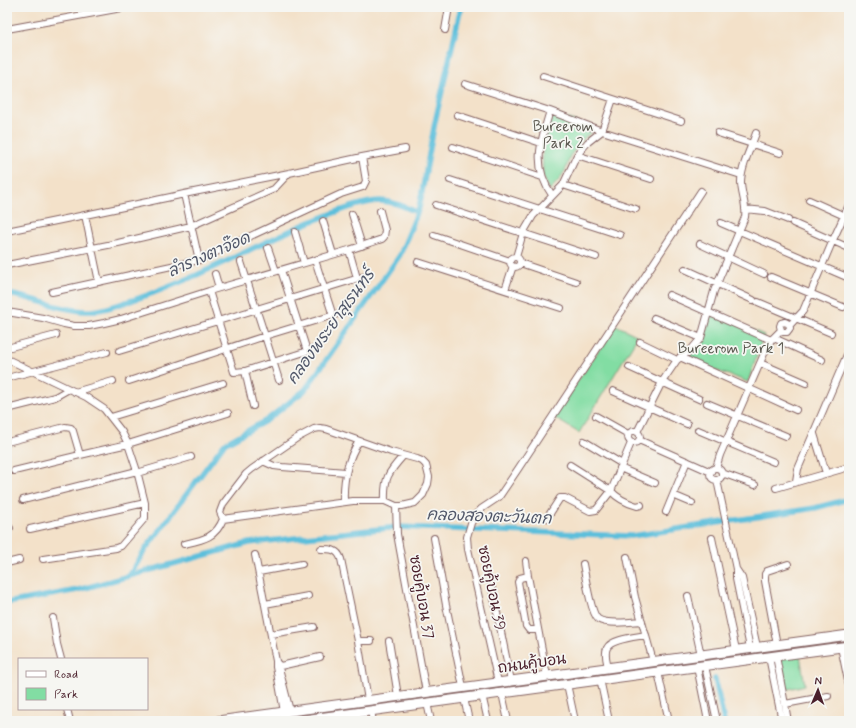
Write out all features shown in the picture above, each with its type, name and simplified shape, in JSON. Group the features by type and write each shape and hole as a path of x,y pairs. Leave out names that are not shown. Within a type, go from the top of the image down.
{"main road":[{"name":"ถนนคู้บอน","path":"218,721 849,635"},
{"name":"ถนนคู้บอน","path":"296,721 845,647"}],"street":[{"path":"7,29 127,7"},
{"path":"445,30 449,7"},
{"path":"543,76 681,121"},
{"path":"466,84 741,175"},
{"path":"505,290 512,257 516,257 523,234 533,216 539,208 563,185 577,155 588,142 602,130 613,99"},
{"path":"550,112 541,142 540,162 542,176 546,187 552,195"},
{"path":"457,115 541,142"},
{"path":"718,133 780,153"},
{"path":"637,432 662,382 678,359 690,350 701,338 717,283 745,217 746,208 741,190 741,175 756,133"},
{"path":"453,147 542,176"},
{"path":"7,231 406,149"},
{"path":"577,155 651,180"},
{"path":"52,292 199,260 341,194 362,187 366,181 362,157"},
{"path":"7,266 191,226 274,188 289,173"},
{"path":"450,180 620,235"},
{"path":"563,185 636,209"},
{"name":"ซอยคู้บอน 39","path":"498,682 468,549 468,537 471,523 481,509 499,497 701,191"},
{"path":"184,194 199,260"},
{"path":"809,200 847,217"},
{"path":"436,205 596,257"},
{"path":"717,480 712,479 710,474 718,460 760,363 772,339 781,330 780,326 782,322 787,322 790,325 803,311 833,240 847,217 849,205"},
{"path":"746,208 765,211 849,248"},
{"path":"7,312 43,318 64,324 89,326 121,319 384,238 385,230 380,211"},
{"path":"352,214 362,246"},
{"path":"85,215 99,282"},
{"path":"323,222 333,254"},
{"path":"721,223 849,278"},
{"path":"295,232 304,263"},
{"path":"434,235 518,266 520,263"},
{"path":"700,244 767,275 843,307"},
{"path":"268,248 290,299 306,351"},
{"path":"349,250 357,278"},
{"path":"516,257 519,259 520,263 576,282"},
{"path":"315,260 333,316"},
{"path":"241,262 279,380"},
{"path":"418,262 561,308"},
{"path":"685,269 755,301 831,333"},
{"path":"215,274 219,288"},
{"path":"119,351 369,275"},
{"path":"209,291 226,350 233,371 236,373 318,348"},
{"path":"669,295 822,360"},
{"path":"129,380 344,312"},
{"path":"654,318 701,338"},
{"path":"7,348 56,335"},
{"path":"640,342 796,410"},
{"path":"7,378 107,352"},
{"path":"796,481 798,469 849,352"},
{"path":"7,358 86,397 104,409 122,432 128,444 145,503 145,518 121,546 43,559"},
{"path":"760,363 806,383"},
{"path":"628,367 699,399"},
{"path":"245,371 253,406"},
{"path":"75,392 113,381"},
{"path":"111,418 223,383"},
{"path":"7,409 55,397 69,389"},
{"path":"613,391 687,424"},
{"path":"707,403 786,436"},
{"path":"14,472 128,444 228,413"},
{"path":"596,416 628,434"},
{"path":"7,442 65,427 71,428 74,431 80,455"},
{"path":"184,544 210,536 220,528 223,519 220,512 223,504 246,474 297,438 314,429 326,429 403,456 417,459 426,466 428,484 423,495 415,503 410,505 396,506 386,501 344,502 223,519"},
{"path":"698,430 774,462"},
{"path":"628,434 632,431 637,432"},
{"path":"637,432 640,435 639,440"},
{"path":"628,434 628,439 631,443"},
{"path":"814,434 826,473"},
{"path":"631,443 636,443 639,440"},
{"path":"639,440 687,462 713,470 720,469 722,473 755,485"},
{"path":"344,502 346,472 350,458 359,441"},
{"path":"584,441 621,466 655,482"},
{"path":"547,518 560,498 565,498 594,512 611,491 631,443"},
{"path":"386,501 386,479 394,466 403,456"},
{"path":"23,500 191,457"},
{"path":"263,461 274,466 346,472"},
{"path":"666,512 687,462"},
{"path":"570,465 611,491 616,497 630,504 637,506 641,505"},
{"path":"776,488 849,467"},
{"path":"717,480 721,478 722,473"},
{"path":"717,480 736,569 736,579 753,647"},
{"path":"673,495 692,503"},
{"path":"30,529 145,503"},
{"name":"ซอยคู้บอน 37","path":"396,506 397,534 426,692"},
{"path":"434,538 463,687"},
{"path":"712,538 736,650"},
{"path":"321,549 333,550 339,554 358,641 368,700"},
{"path":"255,555 287,711"},
{"path":"626,557 653,661"},
{"path":"7,563 19,560"},
{"path":"526,560 547,676"},
{"path":"258,572 302,564"},
{"path":"583,564 593,611 598,618 604,621 613,622 642,621"},
{"path":"777,645 765,576 767,571 788,564"},
{"path":"528,576 520,578 518,582 526,626 530,630 538,630"},
{"path":"491,583 511,680"},
{"path":"265,604 308,596"},
{"path":"688,596 701,655"},
{"path":"53,618 61,658"},
{"path":"271,634 314,627"},
{"path":"608,668 606,651 609,645 617,641 646,635"},
{"path":"358,641 371,641"},
{"path":"389,641 398,696"},
{"path":"845,647 849,686"},
{"path":"772,656 788,721"},
{"path":"772,656 782,721"},
{"path":"277,665 320,658"},
{"path":"701,666 708,721"},
{"path":"701,666 717,721"},
{"path":"658,672 669,721"},
{"path":"600,679 609,721"},
{"path":"567,684 574,721"},
{"path":"502,693 508,721"},
{"path":"482,695 488,721"},
{"path":"785,704 828,696"},
{"path":"464,698 469,721"},
{"path":"427,703 431,721"},
{"path":"67,710 70,721"},
{"path":"371,710 373,721"}],"green space":[{"name":"Bureerom Park 2","path":"553,113 591,127 592,132 585,137 570,156 566,169 550,190 543,177 542,143"},
{"name":"Bureerom Park 1","path":"711,311 764,335 748,382 684,359 705,339"},
{"path":"616,325 638,336 579,433 553,417"},
{"path":"800,655 805,685 785,690 780,657"}],"waterway":[{"name":"คลองพระยาสุเรนทร์","path":"130,575 145,550 224,444 267,420 305,390 400,255 419,208 435,122 461,7"},
{"name":"ลำรางตาจ๊อด","path":"7,294 80,311 101,310 179,283 310,222 354,206 385,201 417,212"},
{"name":"คลองสองตะวันตก","path":"7,603 78,590 249,543 398,527 632,536 815,508 849,499"},
{"path":"715,679 724,721"}]}
